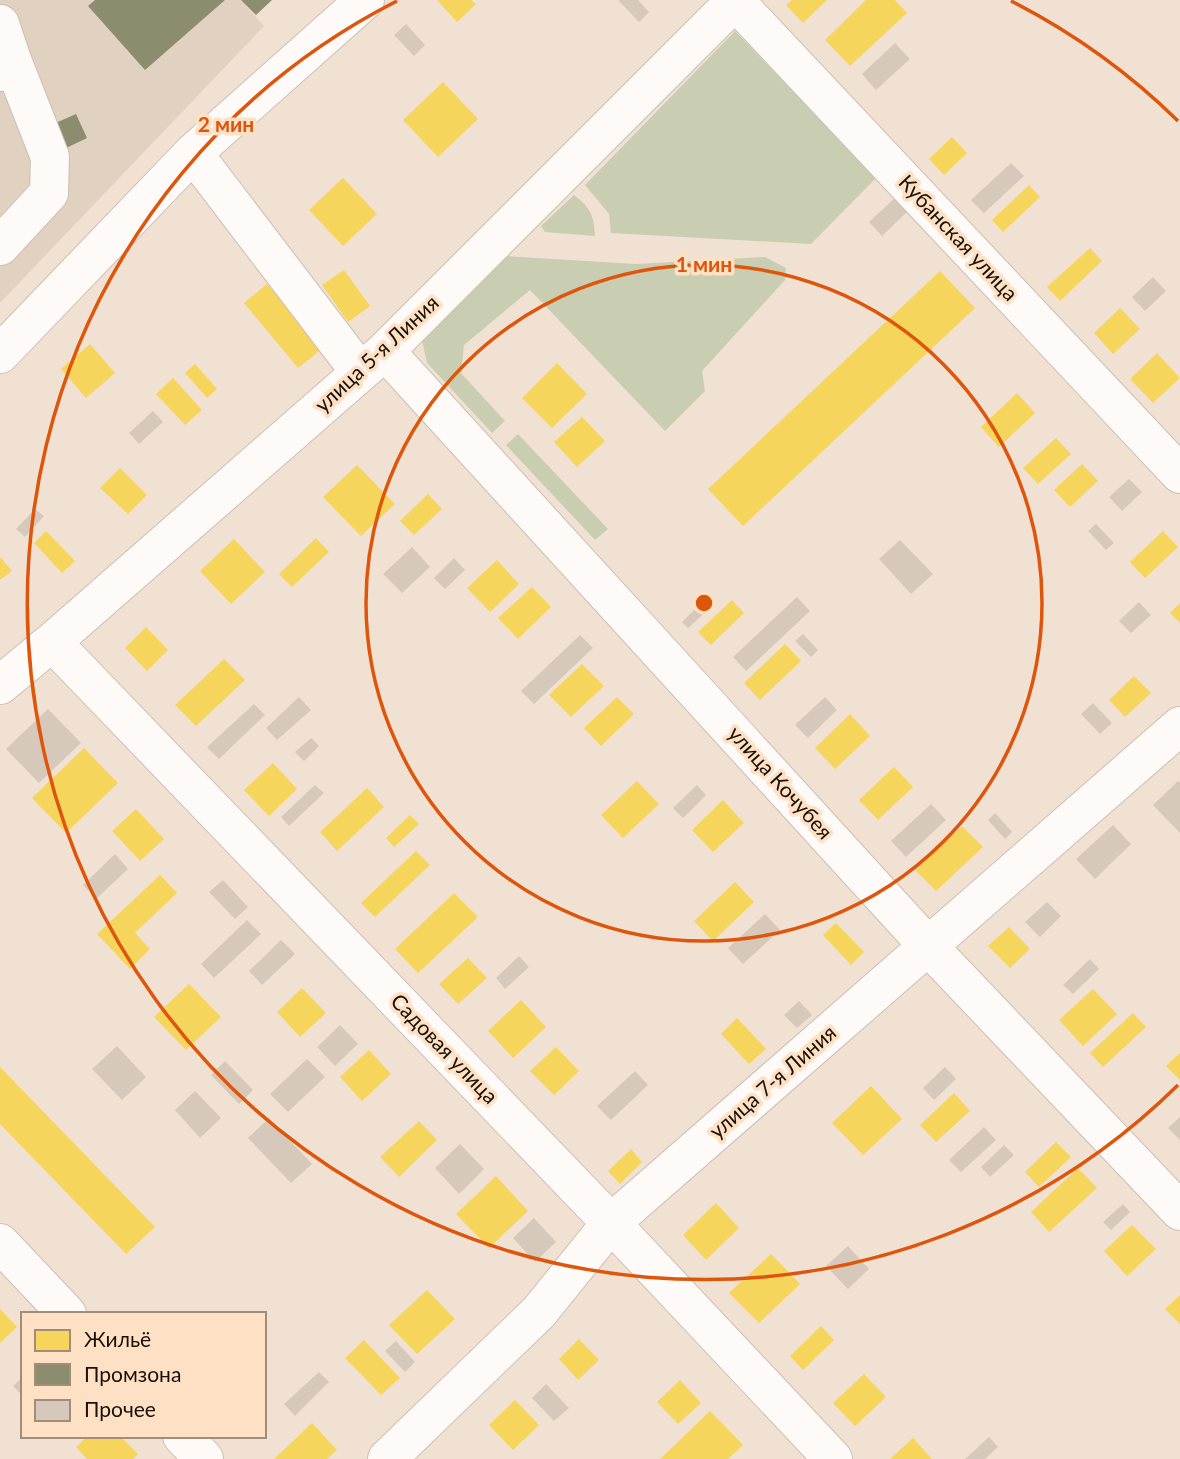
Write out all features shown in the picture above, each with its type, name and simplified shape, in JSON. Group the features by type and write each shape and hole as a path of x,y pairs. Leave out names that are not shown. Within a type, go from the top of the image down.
{"street":[{"path":"0,354 194,153 365,0"},
{"name":"улица 5-я Линия","path":"0,685 372,362 735,1"},
{"name":"Кубанская улица","path":"735,1 1180,474"},
{"path":"0,24 6,66 50,157 49,193 0,246"},
{"name":"улица Кочубея","path":"194,153 372,362 1180,1212"},
{"name":"Садовая улица","path":"52,642 611,1223 833,1459"},
{"name":"улица 7-я Линия","path":"387,1459 539,1312 611,1223 1180,726"},
{"path":"0,1243 64,1312"},
{"path":"184,1438 204,1459"}],"shaded area":[{"path":"0,0 241,0 264,26 0,303"}],"green space":[{"path":"735,31 876,178 811,244 611,233 609,214 585,185"},
{"path":"574,195 590,213 595,236 545,232 541,226"},
{"path":"505,256 636,264 765,257 786,268 785,280 702,371 705,391 665,431 530,290 464,345 461,373 505,421 492,433 427,363 422,340"},
{"path":"518,434 608,529 595,540 506,445"}],"building: Жильё":[{"path":"437,0 471,0 476,4 457,22"},
{"path":"792,0 827,0 803,23 786,5"},
{"path":"866,0 895,0 907,13 850,66 825,40"},
{"path":"443,82 478,119 438,157 403,120"},
{"path":"952,137 967,153 944,175 929,159"},
{"path":"343,178 377,214 343,246 309,210"},
{"path":"1029,185 1040,197 1003,232 992,220"},
{"path":"1090,248 1102,261 1060,301 1047,287"},
{"path":"344,270 370,306 348,322 322,285"},
{"path":"940,271 975,308 743,526 708,489"},
{"path":"267,284 322,349 298,368 244,303"},
{"path":"1120,308 1140,329 1113,354 1094,333"},
{"path":"90,344 115,373 86,398 61,369"},
{"path":"1157,353 1180,378 1153,403 1130,379"},
{"path":"557,363 587,394 552,428 522,398"},
{"path":"195,364 217,389 207,398 185,373"},
{"path":"173,378 202,410 185,425 156,394"},
{"path":"1017,393 1035,413 999,447 981,427"},
{"path":"582,417 605,441 577,467 554,442"},
{"path":"1056,438 1071,454 1038,484 1023,468"},
{"path":"1082,464 1098,481 1070,507 1054,490"},
{"path":"357,465 395,504 361,536 323,497"},
{"path":"120,468 147,495 128,514 100,488"},
{"path":"428,494 442,509 414,535 400,521"},
{"path":"46,531 75,561 62,573 34,543"},
{"path":"1163,531 1178,547 1145,578 1130,562"},
{"path":"316,538 329,552 292,587 279,574"},
{"path":"234,539 265,572 231,604 200,571"},
{"path":"0,557 12,571 0,580"},
{"path":"497,560 519,584 490,612 467,588"},
{"path":"532,587 551,607 518,639 498,618"},
{"path":"732,600 744,613 711,645 698,632"},
{"path":"1180,603 1180,623 1170,613"},
{"path":"146,627 168,650 147,671 125,648"},
{"path":"785,644 801,661 760,700 744,683"},
{"path":"224,659 245,680 196,726 175,705"},
{"path":"582,664 604,686 571,717 549,695"},
{"path":"1134,676 1151,693 1125,717 1109,700"},
{"path":"617,697 634,714 601,746 584,728"},
{"path":"850,714 870,736 835,769 815,748"},
{"path":"84,748 118,783 66,833 32,798"},
{"path":"273,763 297,789 269,816 244,790"},
{"path":"894,767 913,787 878,820 859,800"},
{"path":"637,781 659,804 623,838 601,815"},
{"path":"367,788 384,807 337,851 320,832"},
{"path":"723,800 744,823 713,852 692,830"},
{"path":"136,809 164,839 140,861 112,831"},
{"path":"410,815 419,824 394,847 386,838"},
{"path":"962,826 983,847 936,891 915,870"},
{"path":"416,851 430,865 375,917 361,903"},
{"path":"160,875 177,893 135,933 150,949 130,969 97,934"},
{"path":"735,882 754,902 713,941 694,921"},
{"path":"454,893 478,917 418,973 395,949"},
{"path":"836,923 864,952 851,965 823,935"},
{"path":"1009,927 1030,949 1010,968 988,946"},
{"path":"468,958 487,978 458,1004 439,984"},
{"path":"189,984 221,1017 186,1050 154,1017"},
{"path":"302,988 326,1013 300,1037 277,1012"},
{"path":"1093,989 1117,1014 1083,1046 1059,1020"},
{"path":"521,1000 546,1027 513,1058 488,1031"},
{"path":"1133,1013 1146,1027 1103,1067 1090,1053"},
{"path":"737,1018 766,1049 749,1064 721,1034"},
{"path":"556,1047 579,1071 554,1095 530,1071"},
{"path":"369,1050 391,1074 362,1101 340,1077"},
{"path":"1180,1053 1180,1080 1166,1066"},
{"path":"0,1067 155,1227 126,1254 0,1124"},
{"path":"871,1086 902,1119 863,1155 832,1123"},
{"path":"954,1093 970,1111 936,1142 920,1125"},
{"path":"419,1121 437,1140 399,1177 380,1157"},
{"path":"1056,1142 1071,1157 1039,1187 1025,1172"},
{"path":"631,1149 642,1162 620,1184 608,1171"},
{"path":"1078,1168 1097,1188 1049,1232 1031,1212"},
{"path":"496,1176 528,1211 489,1248 456,1214"},
{"path":"716,1203 739,1228 706,1260 683,1235"},
{"path":"1132,1225 1156,1249 1127,1276 1104,1251"},
{"path":"771,1254 800,1284 759,1323 729,1293"},
{"path":"427,1290 455,1319 417,1354 389,1325"},
{"path":"1180,1295 1180,1324 1165,1309"},
{"path":"0,1309 17,1327 0,1343"},
{"path":"821,1326 834,1340 803,1370 790,1356"},
{"path":"579,1339 599,1360 578,1380 559,1359"},
{"path":"364,1340 400,1378 381,1395 345,1358"},
{"path":"864,1374 886,1397 855,1426 833,1403"},
{"path":"680,1380 701,1403 678,1424 657,1402"},
{"path":"515,1400 539,1425 513,1450 489,1425"},
{"path":"710,1411 743,1445 728,1459 660,1459"},
{"path":"312,1423 337,1450 327,1459 274,1459"},
{"path":"86,1438 122,1438 138,1454 133,1459 87,1459 76,1447"},
{"path":"913,1438 932,1459 890,1459"}],"building: Промзона":[{"path":"95,0 225,0 145,70 88,6"},
{"path":"241,0 272,0 256,15"},
{"path":"76,114 87,138 62,150 51,125"}],"building: Прочее":[{"path":"618,0 638,0 649,12 639,22"},
{"path":"406,24 425,45 414,56 394,35"},
{"path":"895,43 910,59 876,90 862,74"},
{"path":"1011,163 1024,176 984,213 971,200"},
{"path":"896,197 909,210 882,236 869,222"},
{"path":"1153,277 1166,291 1145,311 1132,297"},
{"path":"153,411 163,422 139,444 129,433"},
{"path":"1129,479 1142,492 1122,511 1109,497"},
{"path":"35,509 44,516 25,537 16,529"},
{"path":"1096,524 1114,543 1106,550 1088,531"},
{"path":"900,540 933,574 911,594 879,559"},
{"path":"412,547 430,567 402,593 383,574"},
{"path":"454,558 465,570 445,589 434,578"},
{"path":"797,597 810,611 746,671 733,657"},
{"path":"1139,602 1151,615 1131,633 1119,621"},
{"path":"701,603 708,610 688,628 682,622"},
{"path":"803,634 818,650 811,657 795,641"},
{"path":"580,635 593,648 534,704 521,691"},
{"path":"299,697 311,710 277,740 266,728"},
{"path":"825,697 837,710 808,738 795,725"},
{"path":"1093,703 1112,723 1100,734 1081,714"},
{"path":"254,704 265,715 219,759 207,747"},
{"path":"48,709 81,743 39,783 6,749"},
{"path":"311,738 319,746 304,761 295,752"},
{"path":"1178,781 1180,783 1180,833 1153,805"},
{"path":"315,785 324,793 289,826 281,817"},
{"path":"697,785 706,795 683,818 673,808"},
{"path":"931,804 946,820 906,857 891,841"},
{"path":"995,813 1012,832 1005,839 988,820"},
{"path":"1113,825 1131,844 1095,879 1076,859"},
{"path":"115,854 128,869 96,899 83,885"},
{"path":"223,880 248,907 235,919 209,892"},
{"path":"1047,902 1061,916 1040,937 1025,922"},
{"path":"765,914 780,930 743,964 728,948"},
{"path":"247,920 261,934 214,978 201,964"},
{"path":"281,940 295,954 262,985 249,971"},
{"path":"519,956 529,967 505,989 496,978"},
{"path":"1090,959 1099,969 1073,994 1063,985"},
{"path":"799,1001 812,1015 797,1028 784,1015"},
{"path":"340,1025 358,1044 335,1066 317,1047"},
{"path":"117,1046 146,1077 122,1100 92,1069"},
{"path":"307,1059 325,1077 288,1112 270,1094"},
{"path":"225,1061 253,1090 239,1104 211,1075"},
{"path":"945,1067 956,1079 934,1100 923,1088"},
{"path":"635,1071 648,1085 611,1120 597,1106"},
{"path":"195,1091 221,1118 200,1138 175,1110"},
{"path":"1180,1117 1180,1140 1168,1128"},
{"path":"269,1118 312,1164 291,1183 248,1138"},
{"path":"984,1127 996,1140 961,1172 949,1160"},
{"path":"460,1144 484,1169 459,1194 435,1168"},
{"path":"1004,1145 1014,1155 990,1177 981,1167"},
{"path":"1123,1204 1130,1212 1111,1230 1103,1222"},
{"path":"534,1218 556,1242 535,1262 513,1238"},
{"path":"848,1246 869,1269 848,1289 826,1266"},
{"path":"396,1341 415,1362 405,1372 385,1351"},
{"path":"319,1372 329,1382 295,1416 284,1404"},
{"path":"21,1379 21,1394 13,1386"},
{"path":"546,1384 569,1408 554,1421 532,1398"},
{"path":"989,1437 998,1447 985,1459 965,1459"}]}
